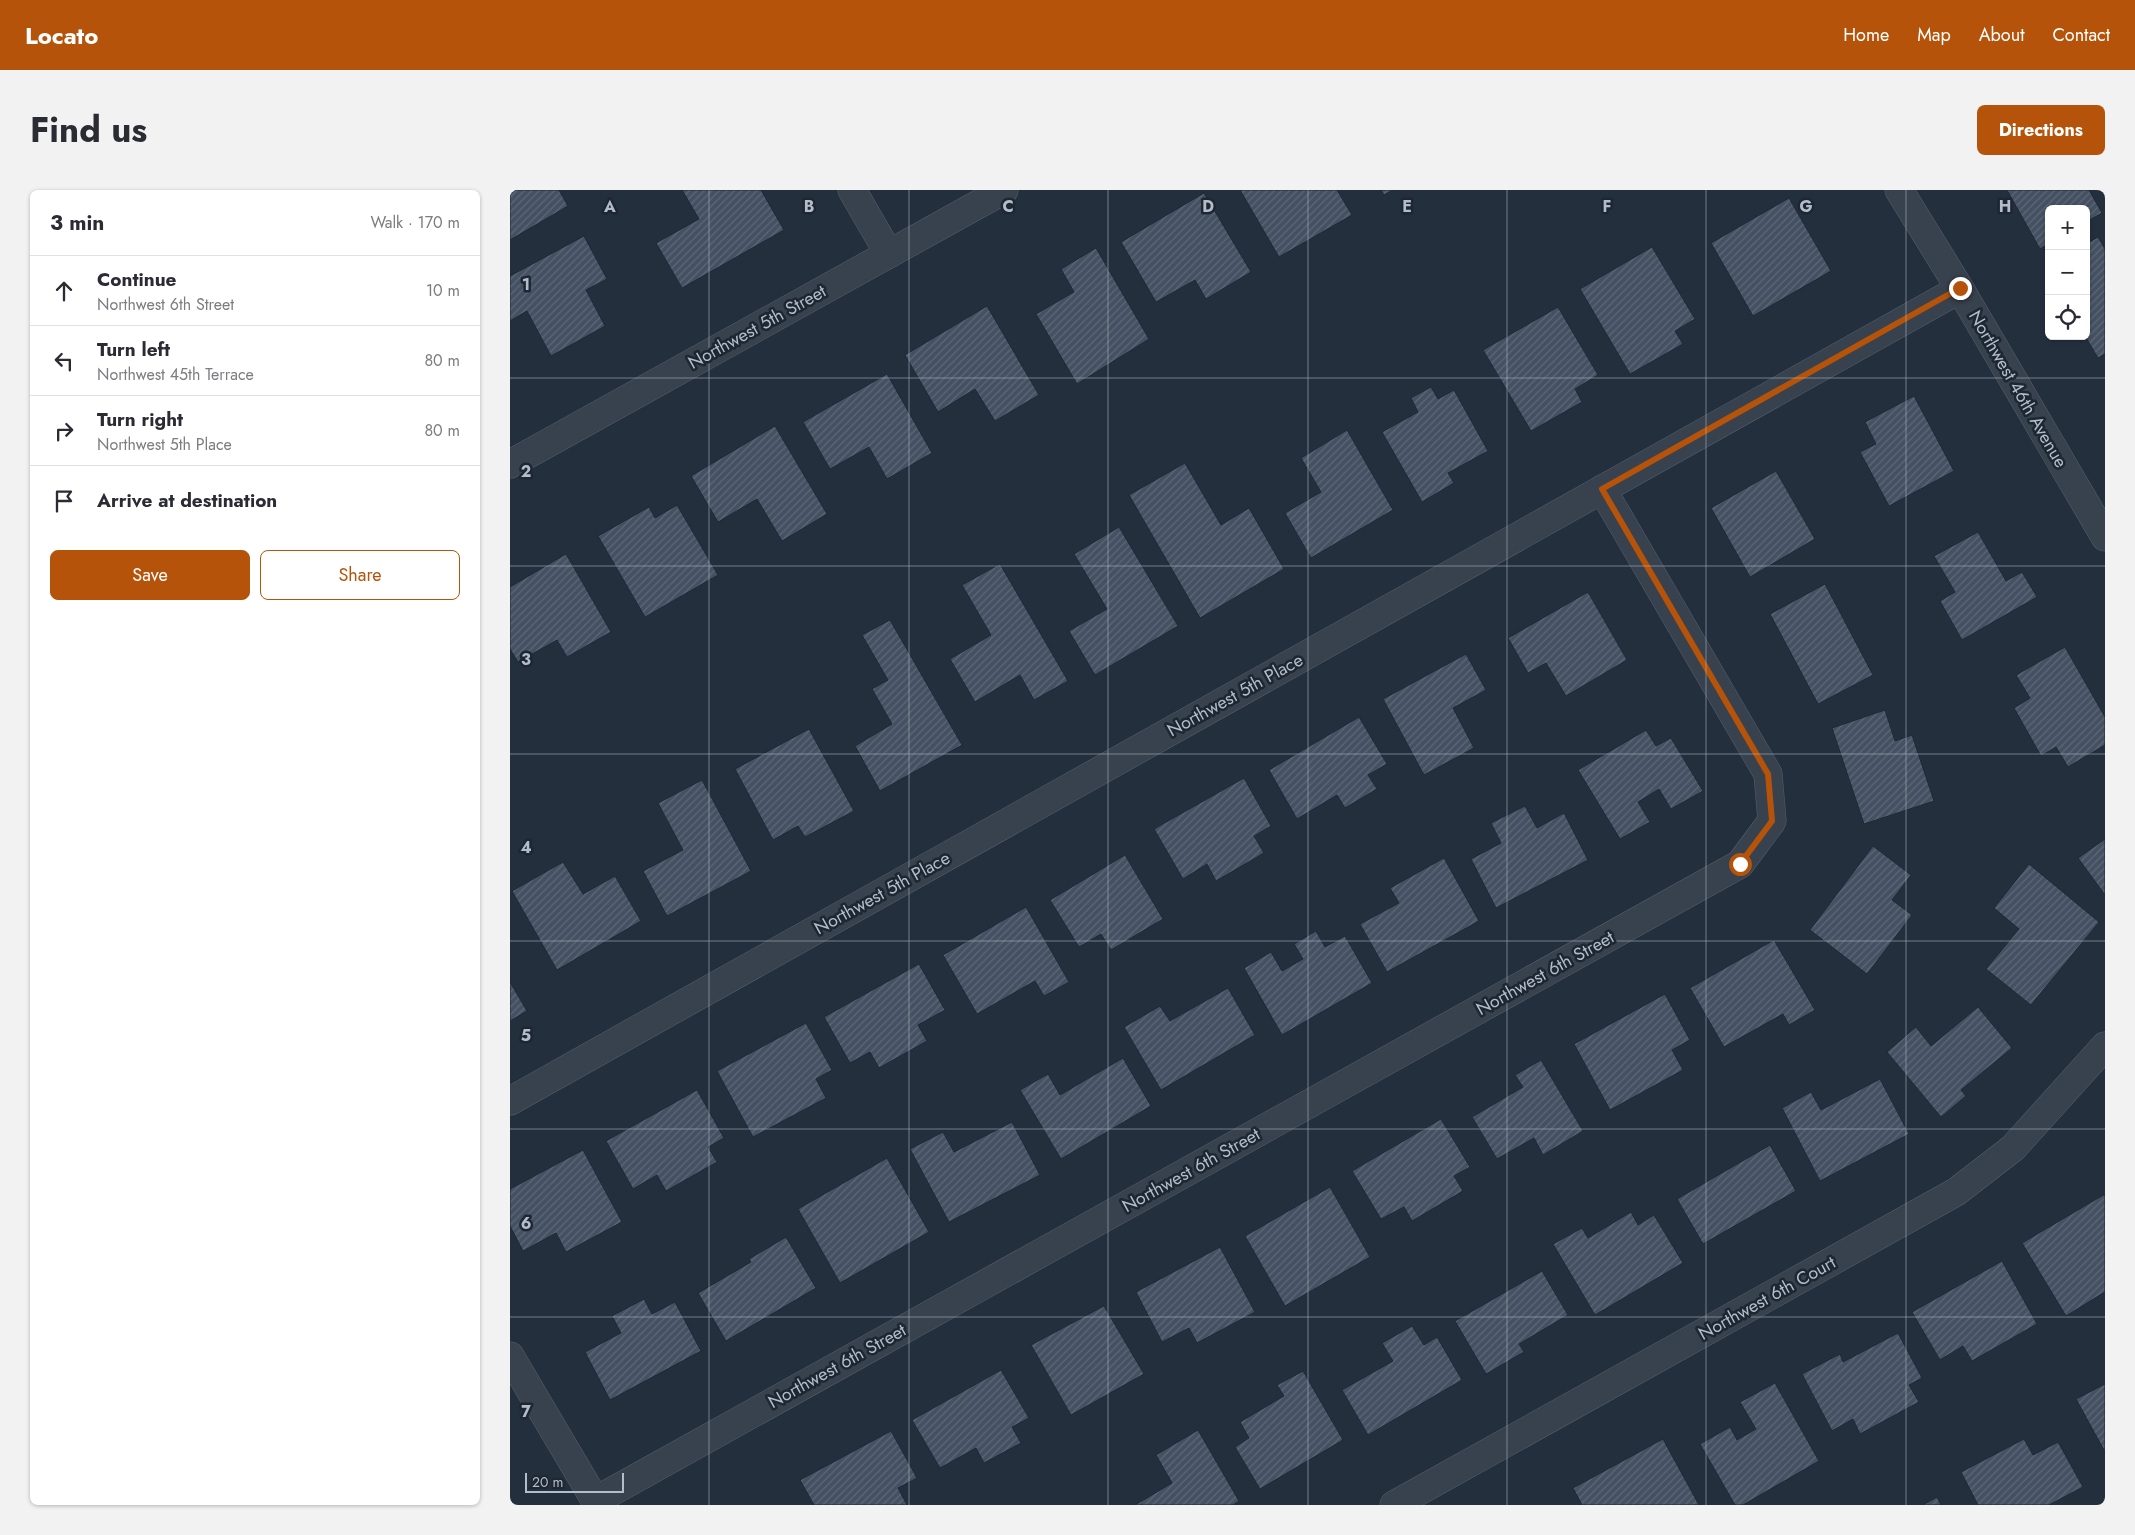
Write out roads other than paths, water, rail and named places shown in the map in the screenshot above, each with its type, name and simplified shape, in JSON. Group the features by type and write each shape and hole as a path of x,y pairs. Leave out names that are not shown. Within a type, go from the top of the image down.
{"street":[{"path":"852,190 889,254"},
{"name":"Northwest 5th Street","path":"510,464 1004,190"},
{"name":"Northwest 46th Avenue","path":"1899,190 1960,288 2105,537"},
{"name":"Northwest 5th Place","path":"510,1101 1960,288"},
{"name":"Northwest 6th Street","path":"596,1503 1740,864 1772,821 1768,774 1602,489"},
{"name":"Northwest 6th Court","path":"1394,1505 1956,1192 2013,1148 2105,1046"},
{"path":"510,1356 596,1503"}]}
